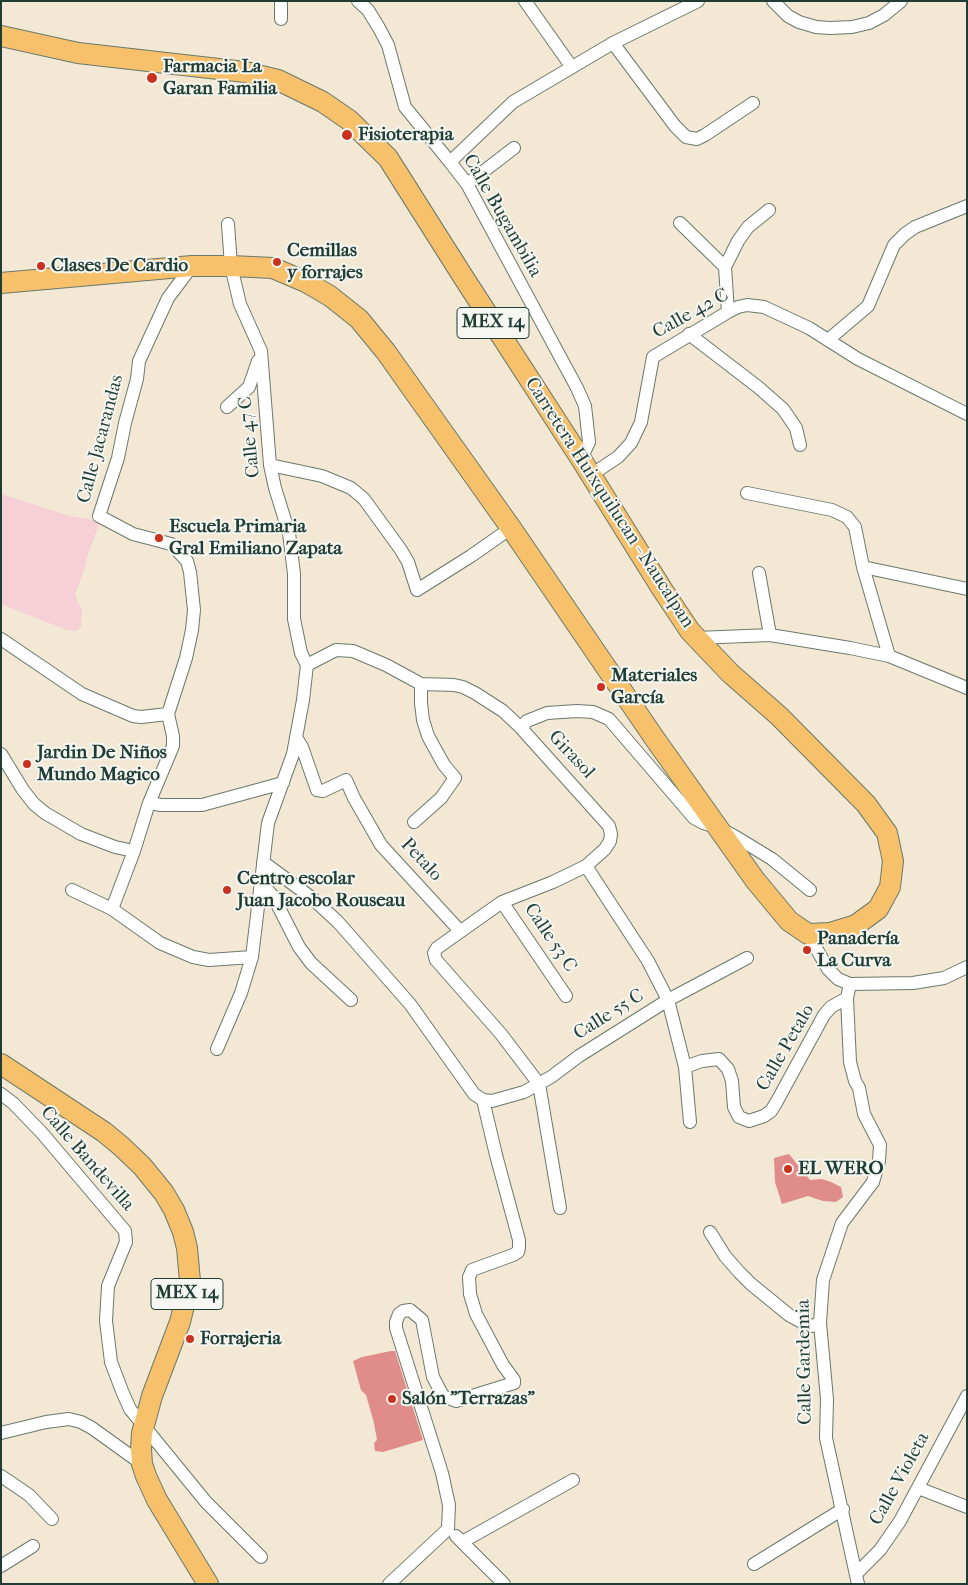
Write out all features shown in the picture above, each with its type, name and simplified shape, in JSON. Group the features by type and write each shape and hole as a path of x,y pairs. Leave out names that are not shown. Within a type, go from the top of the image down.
{"main road":[{"name":"Carretera Huixquilucan - Naucalpan","path":"1,36 78,53 246,72 278,80 323,102 350,120 388,158 662,589 697,638 730,673 779,716 866,804 887,833 893,861 890,887 878,909 856,925 830,933 808,934"},
{"path":"1,282 192,266 231,266 273,268 306,282 330,296 359,320 386,352 451,441 649,731 717,826 777,908 789,921 808,934"},
{"name":"MEX 14","path":"1,1064 104,1132 121,1146 142,1166 164,1193 177,1218 187,1248 190,1281 180,1322 152,1396 144,1425 141,1449 142,1464 157,1500 208,1584"}],"street":[{"path":"281,1 281,19"},
{"name":"Calle Bugambilia","path":"358,1 368,10 388,45 405,107 467,184 585,406 589,442 586,467"},
{"path":"525,1 571,66"},
{"path":"450,162 513,102 571,66 613,43 698,1"},
{"path":"773,1 788,16 799,22 816,27 830,28 852,27 869,23 884,15 902,1"},
{"path":"613,43 675,126 686,137 697,139 753,103"},
{"path":"467,184 514,148"},
{"path":"828,340 868,306 894,245 905,234 915,227 967,206"},
{"path":"728,312 725,267 738,241 748,227 768,210"},
{"path":"680,223 725,267"},
{"name":"Calle 47 C","path":"217,1049 241,993 252,957 268,823 293,754 303,700 307,664 301,653 294,619 294,574 289,533 270,465 261,351 240,304 231,266 228,224"},
{"name":"Calle Jacarandas","path":"168,714 186,658 192,630 194,610 187,561 171,544 133,534 100,516 118,458 137,379 139,361 168,298 192,266"},
{"path":"1,292 38,280"},
{"name":"Calle 42 C","path":"586,467 618,457 631,443 641,422 652,357 728,312 747,305 764,307 809,328 858,359 967,414"},
{"path":"689,334 758,387 783,409 796,428 800,445"},
{"path":"227,407 249,387 261,351"},
{"path":"270,465 331,480 351,488 364,499 408,562 417,590 511,528"},
{"path":"746,493 832,510 847,517 856,527 863,567 889,656"},
{"path":"863,567 967,589"},
{"path":"759,573 770,635"},
{"path":"697,638 770,635 889,656 967,688"},
{"path":"1,639 82,694 133,716 142,717 168,714 173,736 173,746 149,803 134,851 112,909"},
{"path":"307,664 336,650 353,651 386,665 421,684 463,687 503,711 521,728"},
{"path":"414,822 437,802 455,778 444,765 428,736 423,720 421,684"},
{"name":"Girasol","path":"539,1084 501,1034 436,960 434,953 437,948 502,902 553,882 586,866 605,849 610,841 609,826 521,728 527,721 547,713 577,711 593,712 609,719 694,818 703,823 717,826 772,859 810,890"},
{"name":"Petalo","path":"296,736 302,747 317,790 323,791 346,780 360,810 381,845 460,931"},
{"path":"1,754 23,790 34,804 45,813 81,834 115,847 134,851"},
{"path":"149,803 161,805 202,805 283,783"},
{"path":"263,862 312,898 338,922 410,1004 474,1094 488,1100 496,1155 519,1240 520,1248 518,1252 472,1270 469,1277 470,1294 476,1314 514,1383 456,1401 443,1396 432,1377 422,1320 410,1310 399,1314 396,1328 442,1473 449,1505 448,1529 389,1584"},
{"path":"586,866 648,960 668,1000 686,1067 690,1122"},
{"path":"260,882 273,896 299,947 311,963 351,1000"},
{"path":"72,890 112,909 160,943 193,957 209,960 252,957"},
{"name":"Calle 53 C","path":"502,902 566,996"},
{"path":"808,934 828,969 838,979 850,984 913,983 944,978 967,967"},
{"name":"Calle 55 C","path":"488,1100 524,1092 552,1077 579,1056 668,1000 746,958"},
{"name":"Calle Gardemia","path":"850,984 847,998 850,1062 859,1088 864,1114 880,1144 879,1161 873,1182 842,1224 824,1280 820,1323 826,1391 826,1438 857,1579"},
{"name":"Calle Petalo","path":"686,1067 702,1061 720,1059 728,1069 732,1081 734,1108 739,1117 749,1121 764,1116 776,1103 824,1015 831,1007 847,998"},
{"path":"539,1084 560,1208"},
{"name":"Calle Bandevilla","path":"1,1094 13,1103 42,1133 125,1231 126,1242 108,1286 106,1321 111,1362 130,1409 206,1502 261,1557"},
{"path":"710,1232 725,1256 751,1284 789,1315 812,1326 820,1323"},
{"name":"Calle Violeta","path":"857,1579 900,1521 967,1396"},
{"path":"1,1433 46,1422 69,1420 81,1422 142,1464"},
{"path":"1,1476 29,1495 52,1519"},
{"path":"462,1542 573,1480"},
{"path":"918,1488 967,1507"},
{"path":"754,1564 843,1509"},
{"path":"448,1529 504,1584"},
{"path":"1,1566 33,1546"}],"shaded area":[{"path":"1,494 70,516 95,520 99,524 75,594 82,611 81,627 76,631 67,630 1,604"}],"building":[{"name":"EL WERO","path":"789,1154 810,1180 822,1179 841,1187 843,1197 836,1202 823,1201 808,1196 782,1204 775,1182 774,1158"},
{"name":"Salón \"Terrazas\"","path":"395,1351 423,1440 383,1452 375,1451 374,1443 377,1440 374,1423 366,1395 361,1390 353,1361 362,1357"}],"place":[{"name":"Farmacia La Garan Familia","path":"152,78"},
{"name":"Fisioterapia","path":"347,135"},
{"name":"Cemillas y forrajes","path":"277,262"},
{"name":"Clases De Cardio","path":"41,266"},
{"name":"Escuela Primaria Gral Emiliano Zapata","path":"159,538"},
{"name":"Materiales García","path":"601,687"},
{"name":"Jardin De Niños Mundo Magico","path":"27,764"},
{"name":"Centro escolar Juan Jacobo Rouseau","path":"227,890"},
{"name":"Panadería La Curva","path":"807,950"},
{"name":"EL WERO","path":"788,1169"},
{"name":"Forrajeria","path":"190,1339"},
{"name":"Salón \"Terrazas\"","path":"392,1399"}]}
